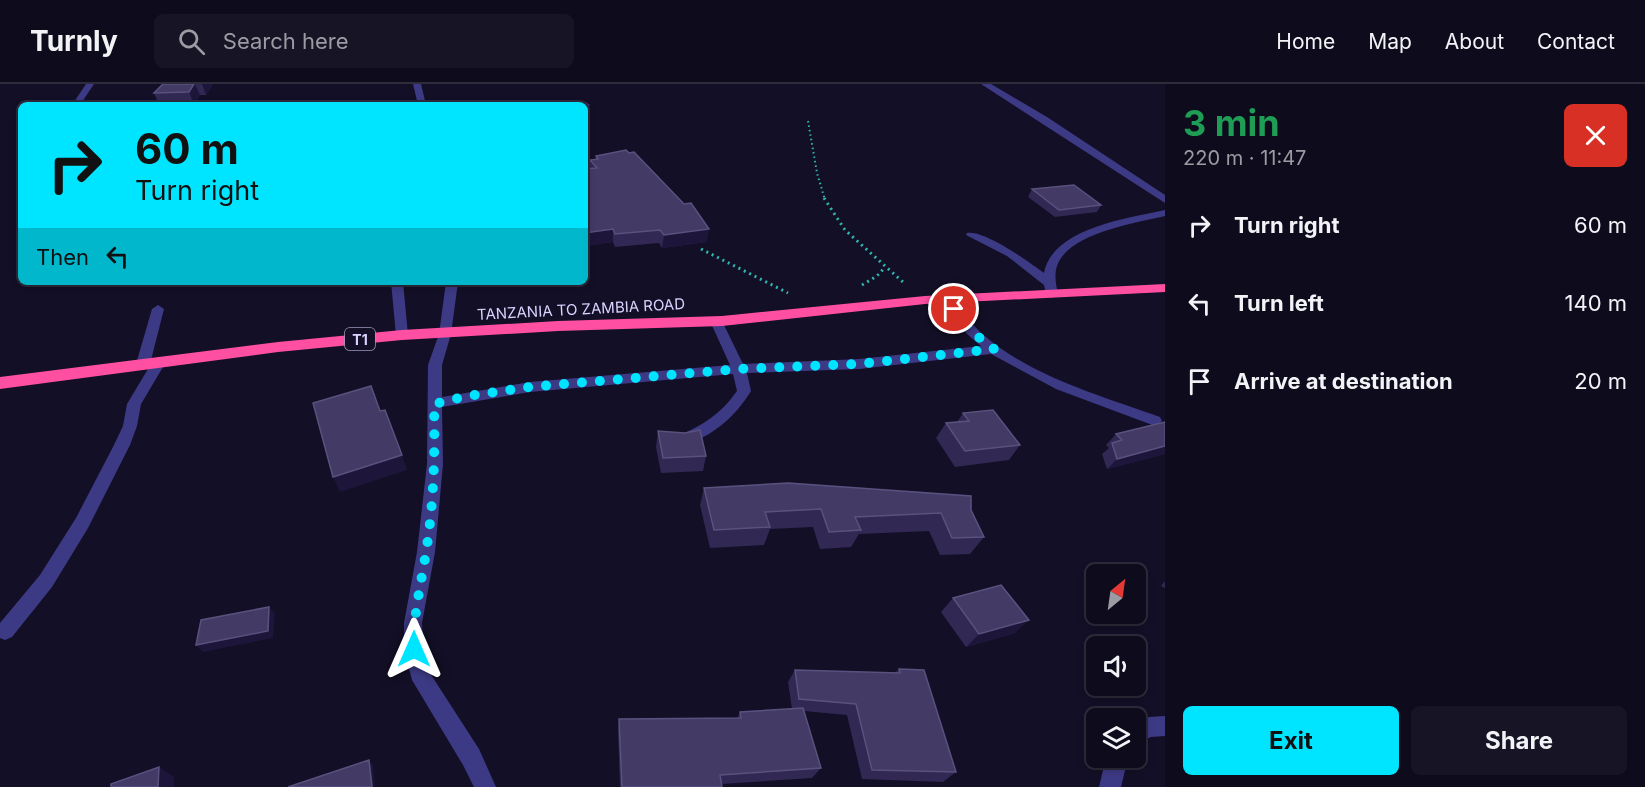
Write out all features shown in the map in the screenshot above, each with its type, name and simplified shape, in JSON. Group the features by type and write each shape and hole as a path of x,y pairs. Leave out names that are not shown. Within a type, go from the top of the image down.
{"highway":[{"name":"TANZANIA TO ZAMBIA ROAD","path":"0,383 151,363 402,335 558,326 716,321 1051,289 1165,288"}],"street":[{"path":"78,102 90,84"},
{"path":"417,84 421,102"},
{"path":"985,84 1044,119 1165,200"},
{"path":"1051,289 1054,261 1072,242 1101,229 1165,213"},
{"path":"971,235 1011,254 1051,289"},
{"path":"397,285 402,335"},
{"path":"452,285 445,334 435,365 435,464 426,552 413,623 414,649 419,673 471,757 485,787"},
{"path":"946,299 977,336 994,349 1055,381 1155,421"},
{"path":"5,631 46,581 82,523 122,446 134,404 151,363 158,309"},
{"path":"682,440 714,426 744,391 739,369 716,321"},
{"path":"434,404 468,396 530,387 739,369 849,365 994,349"},
{"path":"1146,729 1165,726"},
{"path":"1110,787 1115,768"}],"path":[{"path":"808,121 818,178 828,205 854,241 925,300"},
{"path":"701,249 792,294"}],"building":[{"path":"163,84 194,84 189,92 154,93"},
{"path":"626,150 629,153 634,152 684,204 691,203 709,229 664,235 660,230 615,234 613,229 588,233 588,169 597,168 590,160 598,159 596,156"},
{"path":"1074,185 1101,205 1059,210 1032,189"},
{"path":"371,386 380,411 385,410 402,455 333,477 313,403"},
{"path":"993,410 1020,445 965,451 946,423 969,421 963,413"},
{"path":"1165,422 1165,446 1117,459 1112,443 1122,440 1116,434"},
{"path":"700,430 706,456 663,458 658,431 685,433"},
{"path":"788,483 971,496 971,510 984,537 952,538 941,513 855,517 861,530 829,532 821,509 765,512 770,527 714,530 704,488"},
{"path":"1001,585 1029,620 979,634 953,598"},
{"path":"269,607 268,631 196,645 201,620"},
{"path":"899,669 924,670 956,772 872,770 856,704 799,699 795,670 900,673"},
{"path":"803,708 821,768 720,775 722,787 622,787 619,719 741,718 740,712"},
{"path":"369,760 372,787 288,787"},
{"path":"159,767 158,787 111,787 111,784"}],"route":[{"path":"414,649 413,623 426,552 435,464 434,404 468,396 530,387 739,369 859,364 994,349 977,336 954,309"}]}
